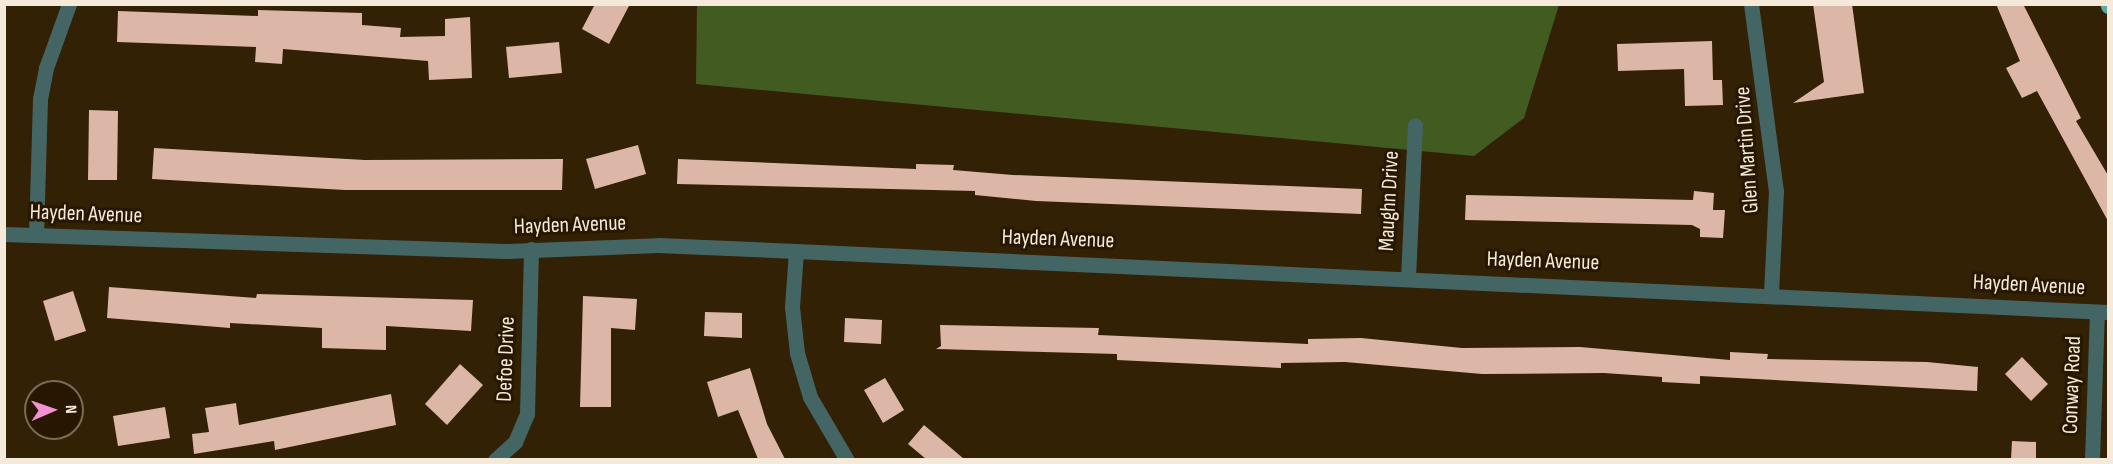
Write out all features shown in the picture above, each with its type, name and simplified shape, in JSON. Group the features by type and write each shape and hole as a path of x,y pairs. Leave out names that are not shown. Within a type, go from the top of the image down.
{"street":[{"path":"36,234 40,99 69,4"},
{"name":"Glen Martin Drive","path":"1750,4 1776,191 1772,294"},
{"name":"Maughn Drive","path":"1408,278 1415,126"},
{"name":"Hayden Avenue","path":"4,234 531,249 658,245 796,250 1772,294 2103,312"},
{"name":"Defoe Drive","path":"495,459 515,442 527,414 531,249"},
{"path":"796,250 792,307 797,353 810,397 847,459"},
{"name":"Conway Road","path":"2092,459 2103,312"}],"green space":[{"path":"697,5 1559,5 1524,118 1474,156 696,84"}],"building":[{"path":"595,4 630,4 609,44 582,29"},
{"path":"1813,4 1852,4 1864,93 1793,103 1824,82"},
{"path":"1996,4 2023,4 2081,118 2076,121 2109,177 2109,223 2037,91 2022,98 2006,68 2020,61"},
{"path":"258,10 362,13 362,25 401,28 400,37 445,36 445,19 470,17 472,78 429,80 428,61 283,49 282,64 255,62 256,47 117,42 118,11 258,16"},
{"path":"1712,41 1713,80 1722,80 1723,105 1685,106 1684,69 1618,71 1617,44"},
{"path":"559,42 562,73 509,78 506,47"},
{"path":"89,110 118,111 117,180 88,180"},
{"path":"638,145 646,174 595,189 586,159"},
{"path":"154,148 365,160 563,159 562,190 345,190 152,179"},
{"path":"678,159 916,169 916,164 954,165 953,170 1013,175 1362,189 1361,214 1036,201 975,195 975,191 677,184"},
{"path":"1694,191 1714,193 1713,210 1725,210 1723,238 1700,237 1700,229 1692,225 1465,220 1466,195 1693,200"},
{"path":"109,287 256,298 257,294 473,300 471,331 386,326 386,350 322,348 322,328 230,323 230,328 107,318"},
{"path":"73,291 86,331 55,341 43,301"},
{"path":"583,296 637,299 635,330 611,328 611,407 580,407"},
{"path":"705,312 742,313 742,338 704,336"},
{"path":"845,318 882,320 881,344 844,342"},
{"path":"940,325 1099,328 1098,335 1308,344 1308,339 1361,338 1462,348 1580,347 1730,360 1730,352 1768,354 1767,359 1927,362 1978,367 1977,391 1700,376 1700,384 1662,382 1662,377 1604,373 1482,374 1345,362 1281,363 1281,368 1117,360 1117,354 936,349 941,346"},
{"path":"2022,357 2048,384 2031,401 2005,374"},
{"path":"460,364 483,385 447,425 425,404"},
{"path":"750,368 767,424 785,459 758,459 738,410 718,417 707,382"},
{"path":"885,378 904,410 883,423 864,390"},
{"path":"391,394 396,425 275,450 274,441 194,454 192,434 209,432 205,408 236,403 239,425"},
{"path":"165,407 170,438 118,446 113,416"},
{"path":"924,425 964,459 926,459 908,444"},
{"path":"2012,441 2036,442 2036,459 2011,459"}]}
